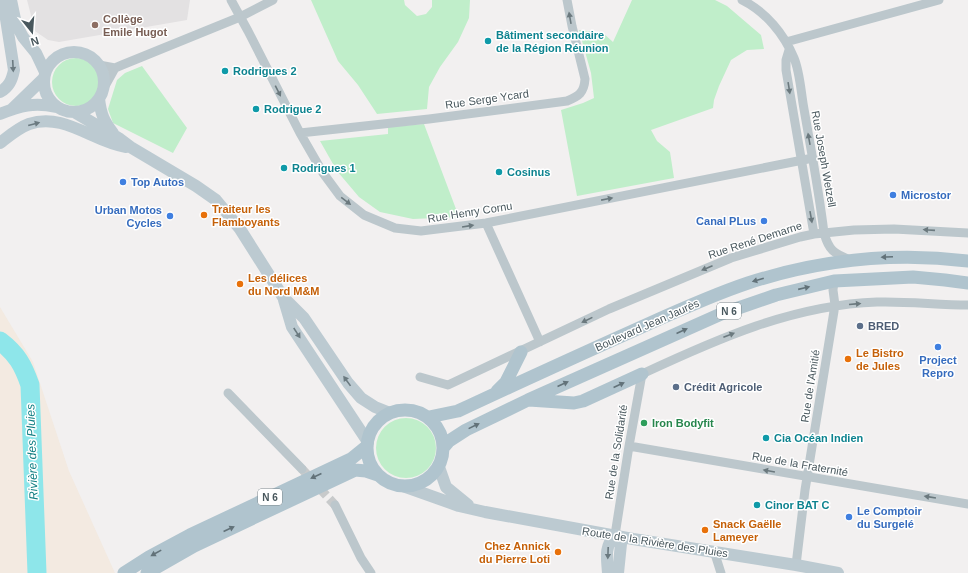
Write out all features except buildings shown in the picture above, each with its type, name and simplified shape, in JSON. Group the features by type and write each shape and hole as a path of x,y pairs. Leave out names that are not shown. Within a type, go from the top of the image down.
{"main road":[{"path":"0,92 9,84 14,70 3,0"},
{"path":"11,0 16,24 23,37 36,53 44,75 46,94 56,107"},
{"path":"0,114 11,110 42,104 56,107 69,113 85,111 99,100 105,79 99,65 84,53 74,52 64,54 55,58 49,64 44,75 11,110"},
{"path":"36,53 55,58"},
{"path":"99,100 101,114 116,137"},
{"path":"76,113 132,148 175,172 216,200 240,229 283,297 304,318 348,383 361,398 375,408 390,413 407,410 420,412 429,417 442,438 443,448 438,467 430,478 417,484 403,486"},
{"path":"0,142 28,125 43,121 64,123 117,146 132,148"},
{"name":"Boulevard Jean Jaurès","path":"429,417 458,410 706,299 748,283 796,270 850,260 910,256 968,261"},
{"name":"Boulevard Jean Jaurès","path":"443,448 449,441 466,430 528,400 720,314 776,295 834,281 913,278 968,283"},
{"path":"283,297 292,327 367,444 372,465 378,475"},
{"path":"493,395 506,382 521,352"},
{"path":"528,400 574,403 583,401 642,374"},
{"name":"N 6","path":"147,573 192,540 351,459 362,451 367,444 372,430 378,422 390,413"},
{"path":"438,467 446,487 457,498 472,509"},
{"name":"N 6","path":"124,573 149,557 356,470 366,471 378,475 388,482 403,486"},
{"path":"403,486 459,506 472,509"},
{"name":"Route de la Rivière des Pluies","path":"472,509 633,539 714,551 838,573"},
{"path":"608,573 607,550 609,541 615,535 621,544 618,573"}],"street":[{"name":"Rue Henry Cornu","path":"231,0 300,133 324,174 340,196 364,215 395,228 421,231 486,223 813,158"},
{"path":"99,65 115,68 240,16 273,0"},
{"name":"Rue Serge Ycard","path":"300,133 429,119 567,101 578,96 585,88 585,79 580,63 567,0"},
{"name":"Rue Joseph Wetzell","path":"742,0 762,12 781,34 794,58 813,158 827,244 834,253 850,260"},
{"path":"788,46 939,0"},
{"name":"Rue Joseph Wetzell","path":"788,46 786,70 814,234"},
{"path":"104,86 115,68"},
{"path":"486,223 540,342"},
{"name":"Rue René Demarne","path":"420,377 448,385 521,352 609,309 731,258 800,237 854,230 894,229 968,233"},
{"name":"Rue de l'Amitié","path":"796,565 808,477 835,306 833,290 834,281"},
{"path":"642,374 706,344 735,333 793,315 835,306 877,302 968,305"},
{"name":"Rue de la Solidarité","path":"615,535 642,374"},
{"path":"228,393 302,469"},
{"name":"Rue de la Fraternité","path":"629,446 968,504"},
{"path":"336,505 361,558 371,573"},
{"path":"714,551 721,573"}],"shaded area":[{"name":"Collège Emile Hugot","path":"27,0 190,0 187,20 59,42 48,40 35,31"}],"green space":[{"path":"311,0 404,0 405,5 417,16 426,14 432,7 432,0 470,0 469,18 458,42 440,67 429,87 427,109 377,114 358,85 338,61"},
{"path":"632,0 715,0 727,6 761,35 764,49 747,50 731,60 719,86 713,108 651,130 657,141 670,152 674,178 577,196 561,110 594,98 591,73 579,30 603,33 613,42"},
{"path":"71,58 81,58 93,65 100,77 100,87 93,99 81,106 71,106 63,102 56,95 52,87 52,77 56,69 63,62"},
{"path":"142,66 187,128 173,153 113,123 108,109 117,80 125,73"},
{"path":"424,124 459,217 413,219 380,212 359,197 337,171 320,141 388,134 388,127"},
{"path":"400,418 412,418 423,423 431,431 436,442 434,460 423,473 412,478 400,478 389,473 381,465 376,454 376,442 381,431 389,423"}],"sand":[{"path":"0,307 33,362 69,471 115,573 0,573"}],"waterway":[{"name":"Rivière des Pluies","path":"0,341 19,360 30,385 37,573"}],"tunnel":[{"path":"302,469 335,505"}],"place":[{"name":"Collège Emile Hugot","path":"95,25"},
{"name":"Bâtiment secondaire de la Région Réunion","path":"488,41"},
{"name":"Rodrigues 2","path":"225,71"},
{"name":"Rodrigue 2","path":"256,109"},
{"name":"Rodrigues 1","path":"284,168"},
{"name":"Cosinus","path":"499,172"},
{"name":"Top Autos","path":"123,182"},
{"name":"Microstor","path":"893,195"},
{"name":"Traiteur les Flamboyants","path":"204,215"},
{"name":"Urban Motos Cycles","path":"170,216"},
{"name":"Canal PLus","path":"764,221"},
{"name":"Les délices du Nord M&M","path":"240,284"},
{"name":"BRED","path":"860,326"},
{"name":"Project Repro","path":"938,347"},
{"name":"Le Bistro de Jules","path":"848,359"},
{"name":"Crédit Agricole","path":"676,387"},
{"name":"Iron Bodyfit","path":"644,423"},
{"name":"Cia Océan Indien","path":"766,438"},
{"name":"Cinor BAT C","path":"757,505"},
{"name":"Le Comptoir du Surgelé","path":"849,517"},
{"name":"Snack Gaëlle Lameyer","path":"705,530"},
{"name":"Chez Annick du Pierre Loti","path":"558,552"}]}
